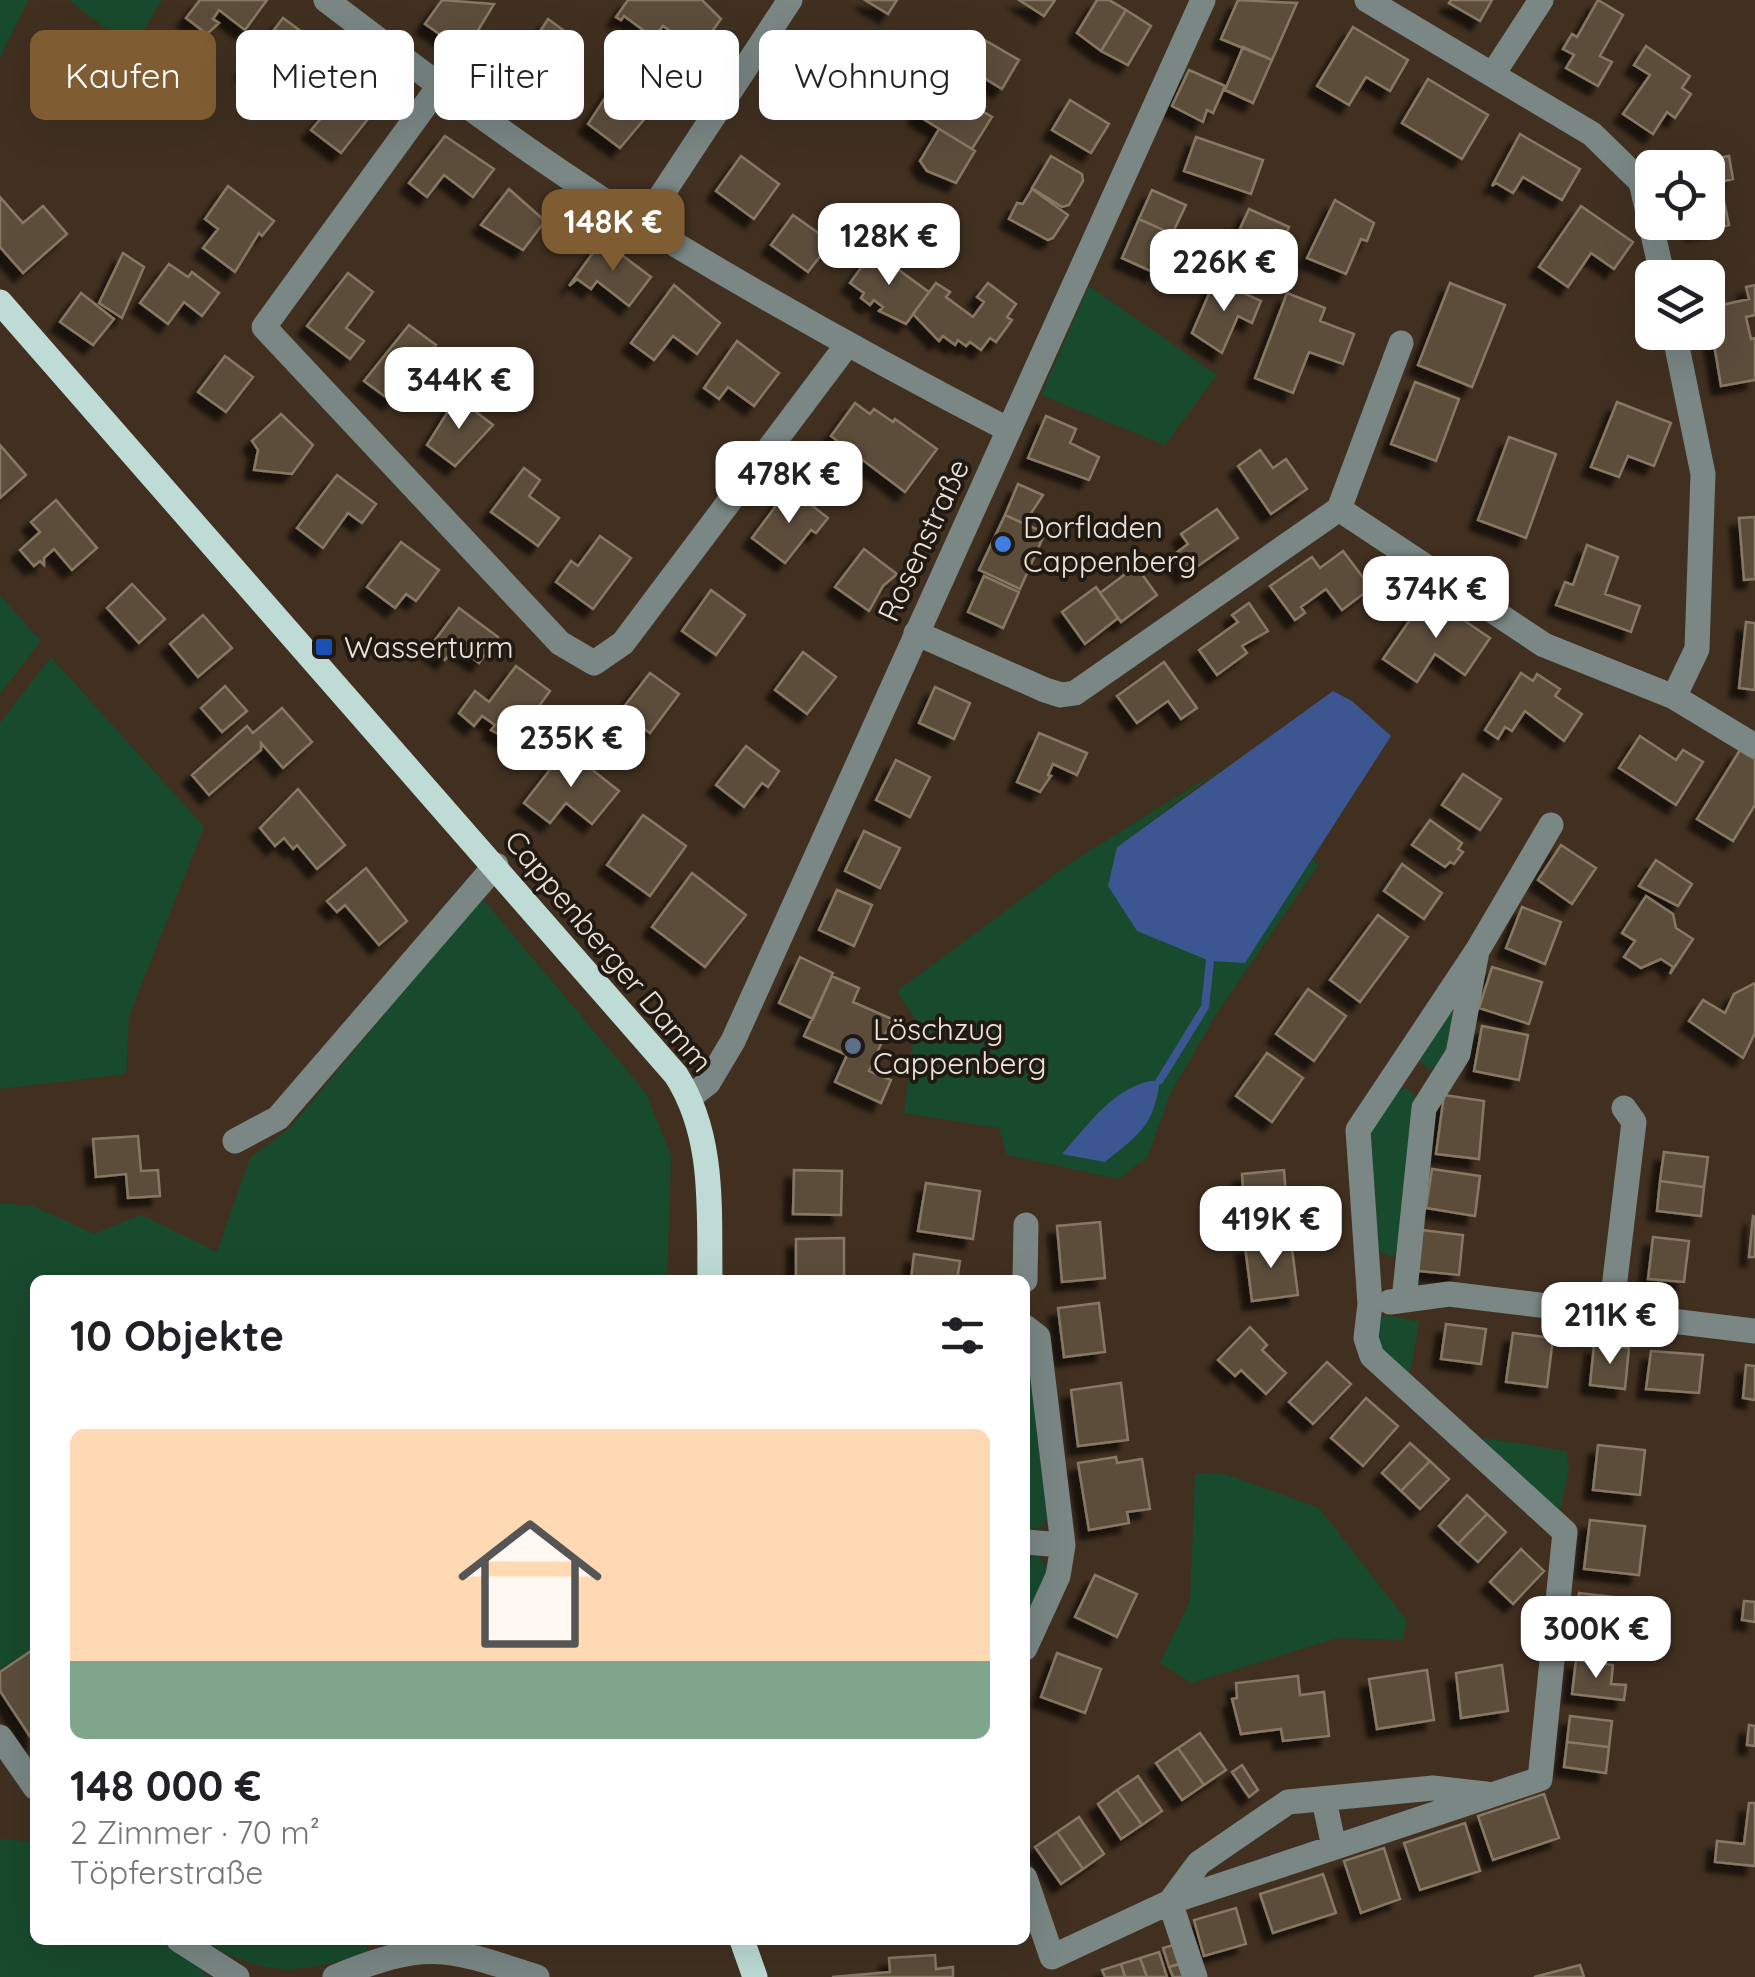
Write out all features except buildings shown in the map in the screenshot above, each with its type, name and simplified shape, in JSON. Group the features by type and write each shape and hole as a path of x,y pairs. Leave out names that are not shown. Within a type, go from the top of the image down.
{"main road":[{"name":"Cappenberger Damm","path":"0,302 648,1041 690,1097 708,1167 710,1275"},
{"path":"744,1945 755,1977"}],"street":[{"path":"326,0 434,81"},
{"name":"Rosenstraße","path":"690,1097 708,1083 728,1052 1203,0"},
{"path":"1367,0 1592,134 1640,182 1659,260"},
{"path":"1492,74 1541,0"},
{"path":"642,225 781,3"},
{"path":"434,94 264,327 560,643 594,663 622,643 847,345"},
{"path":"489,120 642,225 847,345 1009,430"},
{"path":"916,632 1045,690 1061,695 1075,692 1339,510 1402,343"},
{"path":"1674,696 1697,648 1702,474 1678,350"},
{"path":"1339,510 1544,645 1674,696 1755,746"},
{"path":"1030,1893 1055,1967 1170,1902 1222,1888 1334,1846 1432,1819 1486,1794 1540,1779 1565,1532 1372,1356 1366,1338 1370,1304 1358,1130 1477,951 1551,824"},
{"path":"235,1141 278,1118 496,866"},
{"path":"1404,1300 1424,1108 1458,1054 1477,951"},
{"path":"1396,1069 1440,1084"},
{"path":"1611,1313 1634,1122 1624,1108"},
{"path":"1025,1275 1026,1225"},
{"path":"1370,1304 1449,1294 1755,1331"},
{"path":"1030,1331 1038,1337 1063,1545 1058,1576 1030,1637"},
{"path":"1030,1542 1063,1545"},
{"path":"0,1736 30,1780"},
{"path":"1170,1902 1199,1864 1288,1802 1433,1788 1486,1794"},
{"path":"1324,1800 1334,1846"},
{"path":"1170,1902 1195,1977"},
{"path":"187,1945 236,1977"},
{"path":"336,1977 416,1950 461,1952 538,1977"}],"green space":[{"path":"0,0 28,0 0,58"},
{"path":"69,0 162,0 144,30 108,30"},
{"path":"1089,286 1217,375 1165,445 1041,395"},
{"path":"0,595 41,641 0,694"},
{"path":"51,657 204,827 129,1016 126,1074 0,1089 0,723"},
{"path":"1221,769 1117,847 1245,963 1312,859 1319,864 1217,1013 1170,1094 1148,1156 1119,1179 1007,1155 999,1128 904,1113 916,1020 897,991 1072,862"},
{"path":"481,897 646,1093 671,1156 667,1275 30,1275 30,1652 0,1670 0,1203 33,1206 94,1234 141,1215 217,1252 250,1158 291,1127"},
{"path":"1450,1010 1454,1015 1449,1059 1429,1070 1417,1058"},
{"path":"1406,1088 1419,1099 1396,1254 1391,1257 1379,1251 1369,1184 1369,1136 1375,1115 1387,1099"},
{"path":"1388,1315 1419,1322 1409,1378 1375,1348 1379,1318"},
{"path":"1030,1351 1048,1518 1042,1527 1030,1530"},
{"path":"1481,1440 1566,1451 1569,1469 1560,1509 1555,1512"},
{"path":"1195,1473 1225,1474 1319,1508 1407,1621 1403,1640 1337,1638 1192,1683 1160,1663 1190,1601"},
{"path":"1037,1555 1051,1570 1030,1614 1030,1557"},
{"path":"0,1839 30,1842 30,1945 176,1945 209,1977 0,1977"},
{"path":"211,1945 366,1945 369,1952 321,1965 282,1969 244,1961"}],"water":[{"path":"1333,691 1352,701 1391,736 1245,963 1210,961 1137,931 1108,886 1117,847"},
{"path":"1160,1080 1153,1109 1143,1128 1105,1162 1062,1154 1117,1096"}],"waterway":[{"path":"1160,1080 1205,1007 1210,961"}],"place":[{"name":"Dorfladen Cappenberg","path":"1003,544"},
{"name":"Wasserturm","path":"324,647"},
{"name":"Löschzug Cappenberg","path":"853,1046"}]}
